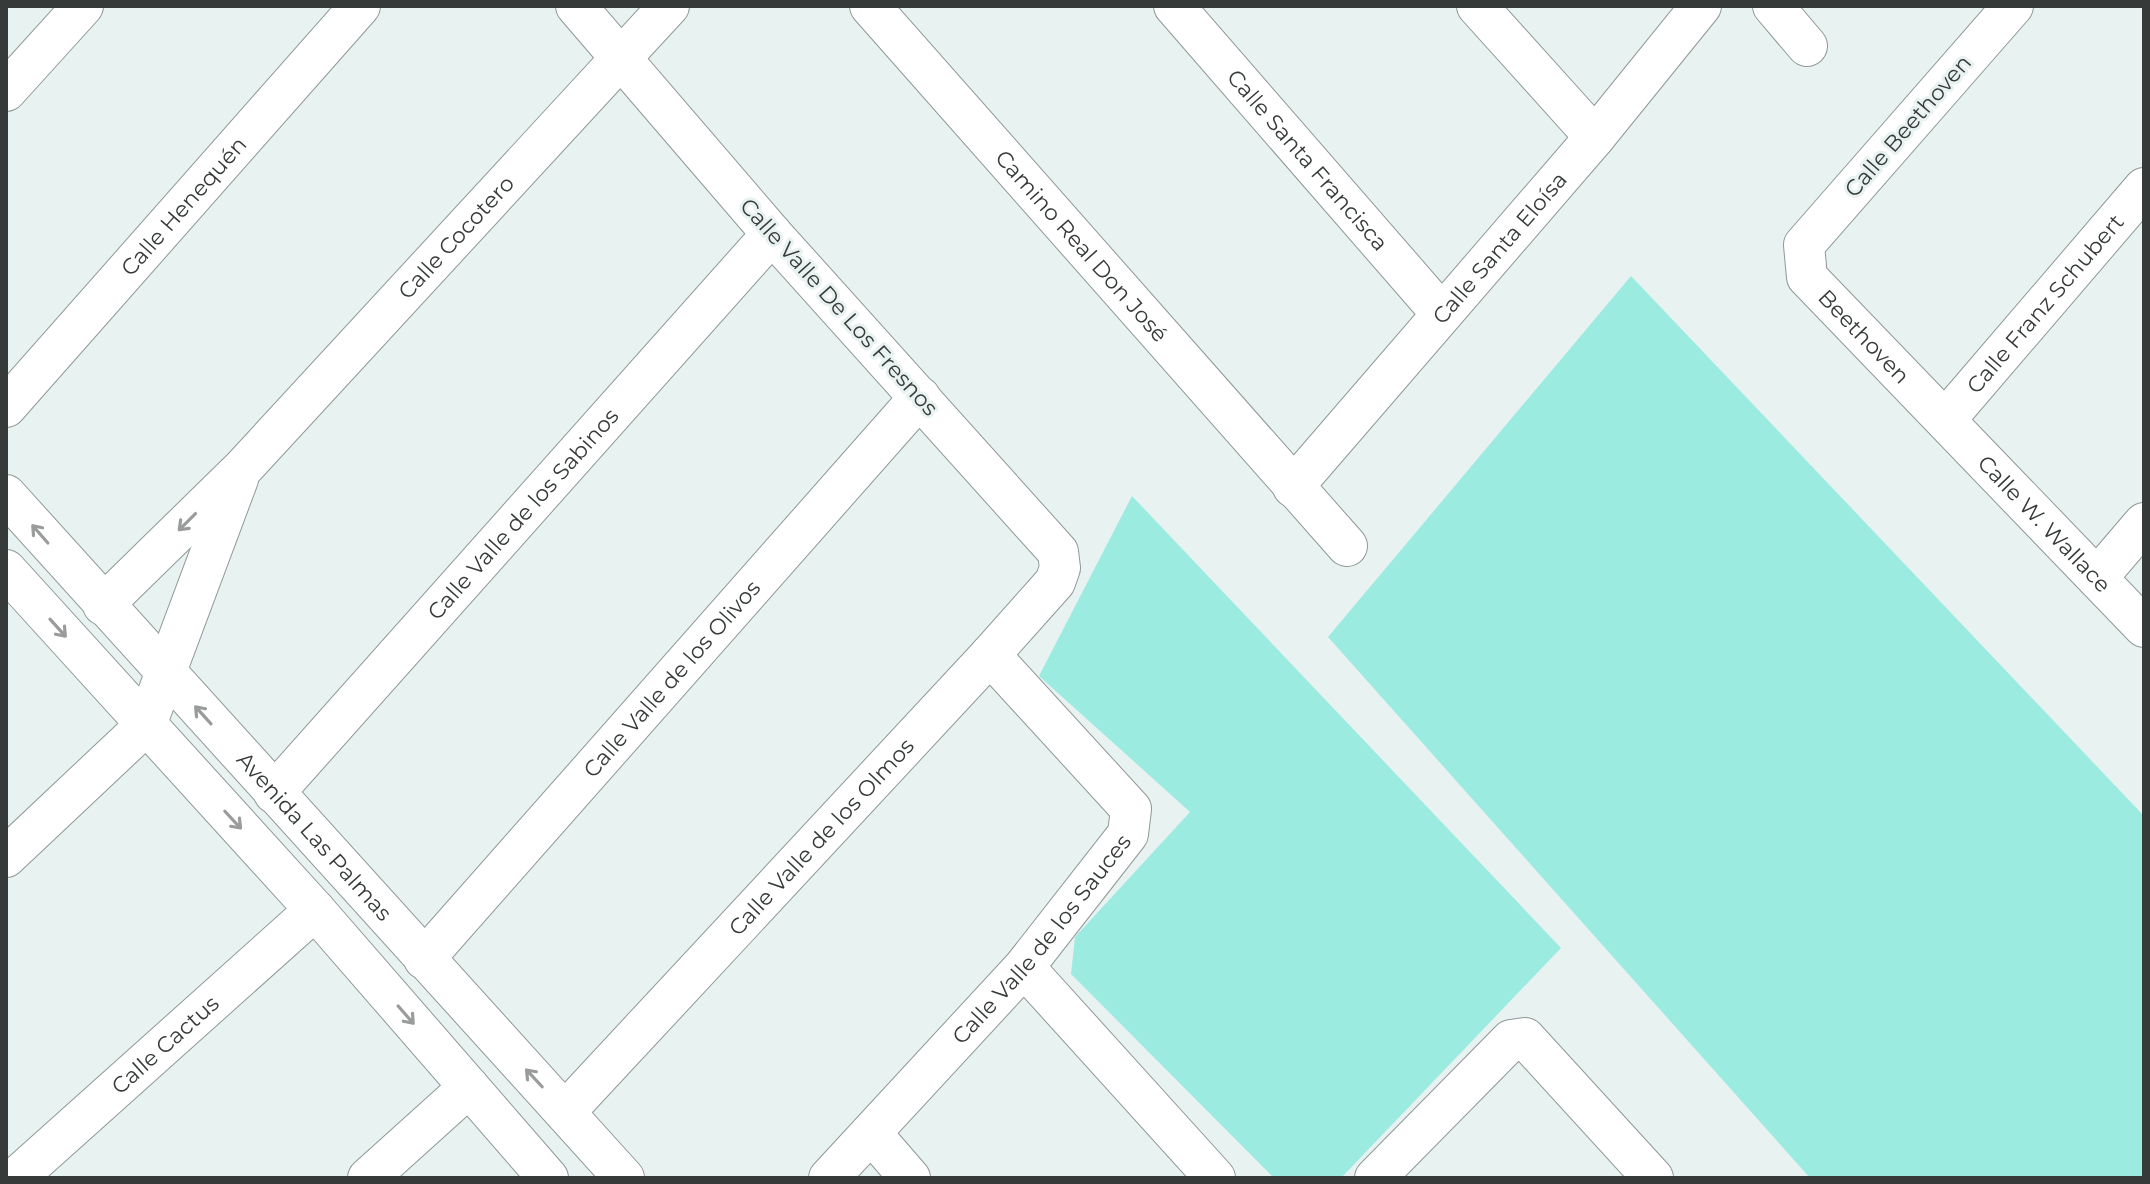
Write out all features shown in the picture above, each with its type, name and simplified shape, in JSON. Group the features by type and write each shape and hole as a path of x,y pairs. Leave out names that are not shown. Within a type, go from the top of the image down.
{"street":[{"path":"6,91 83,6"},
{"name":"Calle Henequén","path":"6,407 360,6"},
{"name":"Calle Valle De Los Fresnos","path":"576,6 772,234 1058,552"},
{"name":"Calle Cocotero","path":"103,605 243,468 669,6"},
{"name":"Camino Real Don José","path":"870,6 1347,546"},
{"name":"Calle Santa Francisca","path":"1174,6 1441,313"},
{"path":"1477,6 1595,137"},
{"name":"Calle Santa Eloísa","path":"1293,487 1595,137 1701,6"},
{"path":"1773,6 1807,46"},
{"name":"Calle Beethoven","path":"1804,245 2013,6"},
{"name":"Calle Franz Schubert","path":"1946,419 2144,188"},
{"name":"Calle Valle de los Sabinos","path":"274,793 772,234"},
{"name":"Beethoven","path":"1804,245 1807,277 1946,419"},
{"name":"Calle Valle de los Olivos","path":"424,959 920,397"},
{"name":"Calle W. Wallace","path":"1946,419 2144,627"},
{"name":"Calle Cocotero","path":"146,725 243,468"},
{"name":"Avenida Las Palmas","path":"6,495 624,1178"},
{"path":"2097,578 2144,523"},
{"name":"Calle Valle de los Olmos","path":"565,1112 1055,582 1060,568 1058,552"},
{"path":"6,570 315,910 548,1178"},
{"name":"Calle Valle de los Sauces","path":"829,1178 1024,967 1128,834 1131,809 990,655"},
{"path":"6,857 146,725"},
{"name":"Calle Cactus","path":"16,1178 315,910"},
{"path":"1024,967 1215,1178"},
{"path":"1375,1178 1511,1040 1525,1038 1653,1178"},
{"path":"368,1178 469,1087"},
{"path":"871,1133 910,1178"}],"shaded area":[{"path":"1631,276 2144,816 2144,1178 1810,1178 1328,637"},
{"path":"1132,496 1561,948 1341,1178 1274,1178 1071,974 1075,937 1190,812 1039,676"}]}
